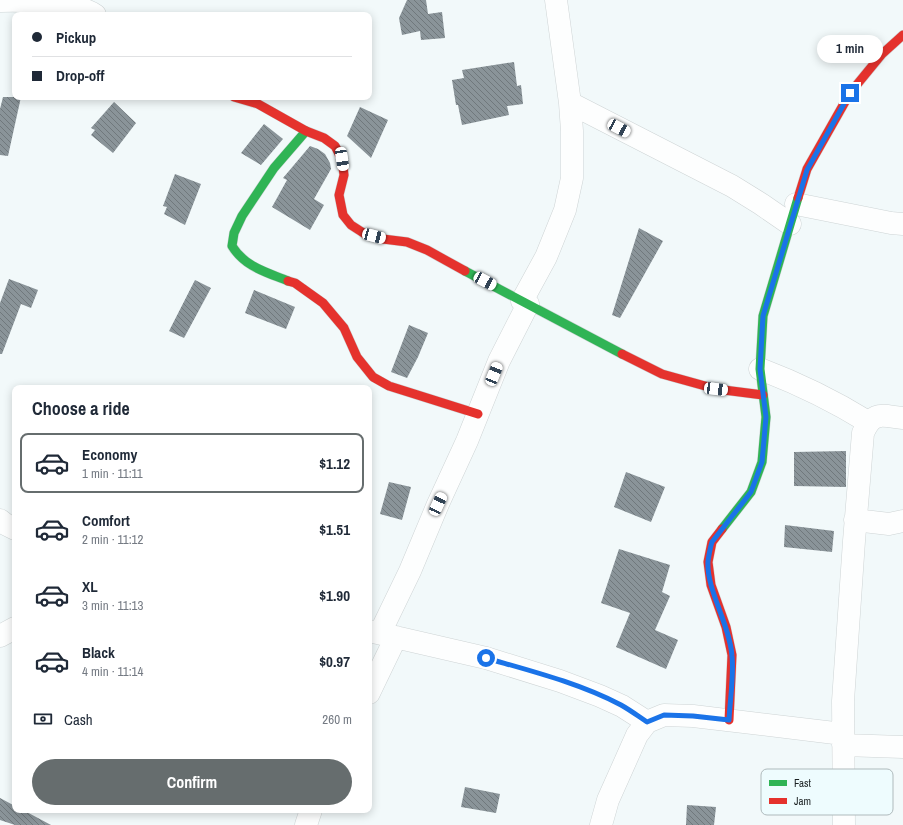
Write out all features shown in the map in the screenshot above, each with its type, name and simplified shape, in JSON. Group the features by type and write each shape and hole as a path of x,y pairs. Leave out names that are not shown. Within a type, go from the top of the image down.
{"street":[{"path":"372,678 381,634 410,571 565,210 572,178 572,131 570,103 556,0"},
{"path":"0,1 50,2 89,10 91,12"},
{"path":"729,720 732,655 726,627 711,585 708,562 712,542 751,492 762,462 766,417 760,369 763,316 807,170 850,93 882,54 903,35"},
{"path":"244,100 258,104 324,138 335,146 342,159 344,175 339,195 343,215 351,226 365,234 383,239 407,242 427,250 591,338 662,374 716,389 763,395"},
{"path":"570,103 732,186 761,204 793,214 903,224"},
{"path":"306,130 274,168 242,216 234,233 232,246 245,262 262,271 295,283 323,303 344,328 357,357 373,377 390,386 478,414"},
{"path":"760,369 786,378 847,408 868,422"},
{"path":"843,769 843,701 855,520 863,433 868,422 877,416 903,418"},
{"path":"0,520 12,528"},
{"path":"855,520 889,524 903,521"},
{"path":"0,636 12,630"},
{"path":"381,634 486,658 560,681 622,706 647,722"},
{"path":"601,825 608,800 637,734 647,722 664,715 693,716 729,720 843,740 903,747"},
{"path":"306,825 310,813"},
{"path":"844,815 844,825"}],"building":[{"path":"407,0 426,0 428,14 442,12 445,38 421,40 420,31 402,35 399,18"},
{"path":"514,62 517,86 521,85 523,104 507,106 509,115 462,125 458,105 456,105 452,80 464,78 462,70"},
{"path":"3,97 12,97 12,100 20,100 8,156 0,155 0,109"},
{"path":"114,102 136,123 113,153 91,135 95,130 91,128"},
{"path":"360,107 388,120 371,158 347,136"},
{"path":"264,124 283,139 261,165 241,153"},
{"path":"310,146 325,154 330,163 331,169 314,199 324,205 310,230 272,207 287,180 283,178"},
{"path":"175,174 201,184 185,225 164,214 167,207 163,206"},
{"path":"639,228 663,241 620,318 612,315"},
{"path":"9,279 38,290 31,308 21,304 2,354 0,354 0,303"},
{"path":"195,280 211,288 184,338 169,331"},
{"path":"254,290 295,307 286,329 245,313"},
{"path":"409,325 428,333 407,378 391,372"},
{"path":"846,451 846,487 794,486 794,452"},
{"path":"626,472 665,487 651,522 614,507"},
{"path":"389,482 411,487 402,520 380,514"},
{"path":"785,525 834,531 832,552 784,547"},
{"path":"619,549 670,565 662,592 670,596 655,630 678,640 666,669 616,647 630,613 601,603"},
{"path":"465,787 500,794 496,813 461,807"},
{"path":"0,798 12,804 12,813 29,813 51,825 15,825 0,820"},
{"path":"687,805 716,807 714,825 686,825"}],"traffic: fast":[{"path":"288,281 264,272 250,264 243,259 232,246 234,233 242,216 274,168 306,131"},
{"path":"722,529 751,492 762,462 766,417 760,369 763,316 798,198"},
{"path":"465,271 622,354"}],"traffic: jam":[{"path":"798,198 807,169 850,93 882,54 903,35"},
{"path":"244,100 258,104 306,131 324,138 335,146 342,159 344,175 339,195 343,215 351,225 365,234 383,239 407,242 427,250 465,271"},
{"path":"288,281 295,283 323,303 344,328 357,357 373,377 389,386 478,414"},
{"path":"622,354 662,374 716,389 763,395"},
{"path":"722,529 712,542 708,562 711,585 726,627 732,655 729,720"}],"route":[{"path":"486,658 560,681 600,696 622,706 647,722 664,715 693,716 729,720 732,655 726,627 711,585 708,562 712,542 751,492 762,462 766,417 760,369 763,316 807,170 850,93"}]}
